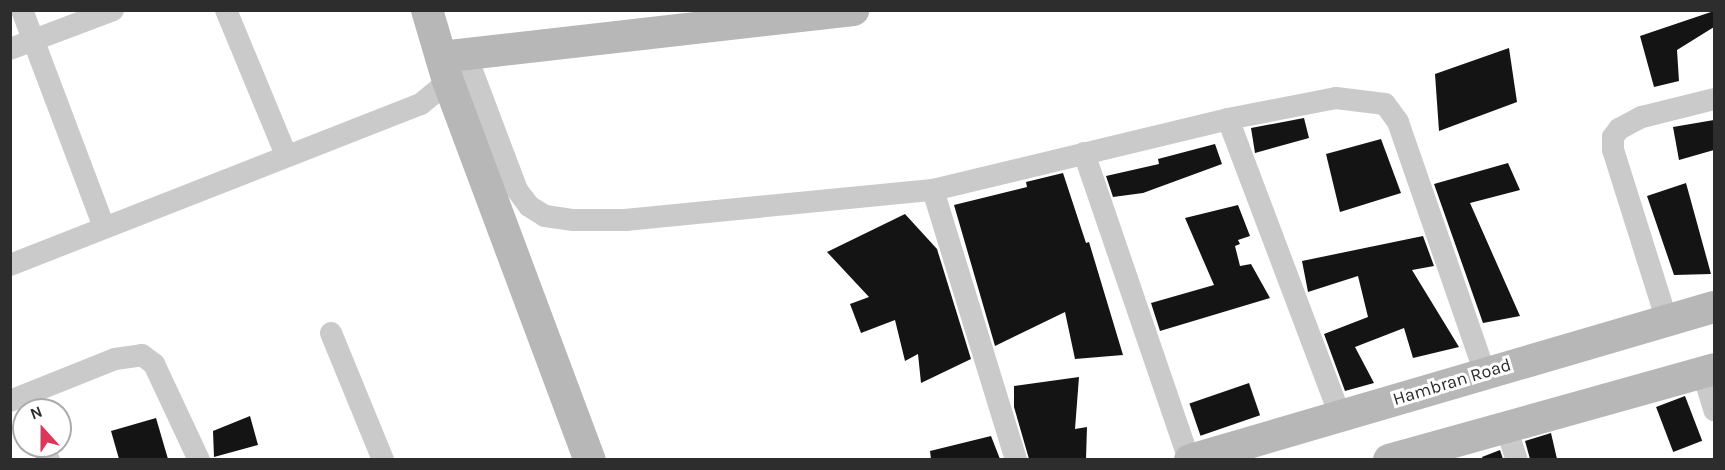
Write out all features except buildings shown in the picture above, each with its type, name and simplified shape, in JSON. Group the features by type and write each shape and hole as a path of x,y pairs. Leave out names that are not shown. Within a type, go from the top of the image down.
{"main road":[{"path":"427,10 452,64 468,127 590,459"},
{"path":"452,64 853,10"},
{"name":"Hambran Road","path":"1189,459 1340,416 1484,371 1714,307"},
{"path":"1389,459 1709,371"}],"street":[{"path":"22,10 104,227"},
{"path":"10,49 112,10"},
{"path":"226,10 286,155"},
{"path":"10,265 421,104 452,64 479,89 517,189 529,206 545,216 574,220 625,220 933,190 1228,119 1336,98 1385,104 1398,122 1484,371"},
{"path":"1668,321 1612,150 1613,137 1619,129 1642,117 1714,99"},
{"path":"1228,119 1340,416"},
{"path":"1084,153 1189,459"},
{"path":"933,190 1016,459"},
{"path":"331,333 383,459"},
{"path":"10,401 115,359 142,355 154,364 198,459"},
{"path":"1709,371 1714,410"},
{"path":"1506,427 1517,459"}]}
